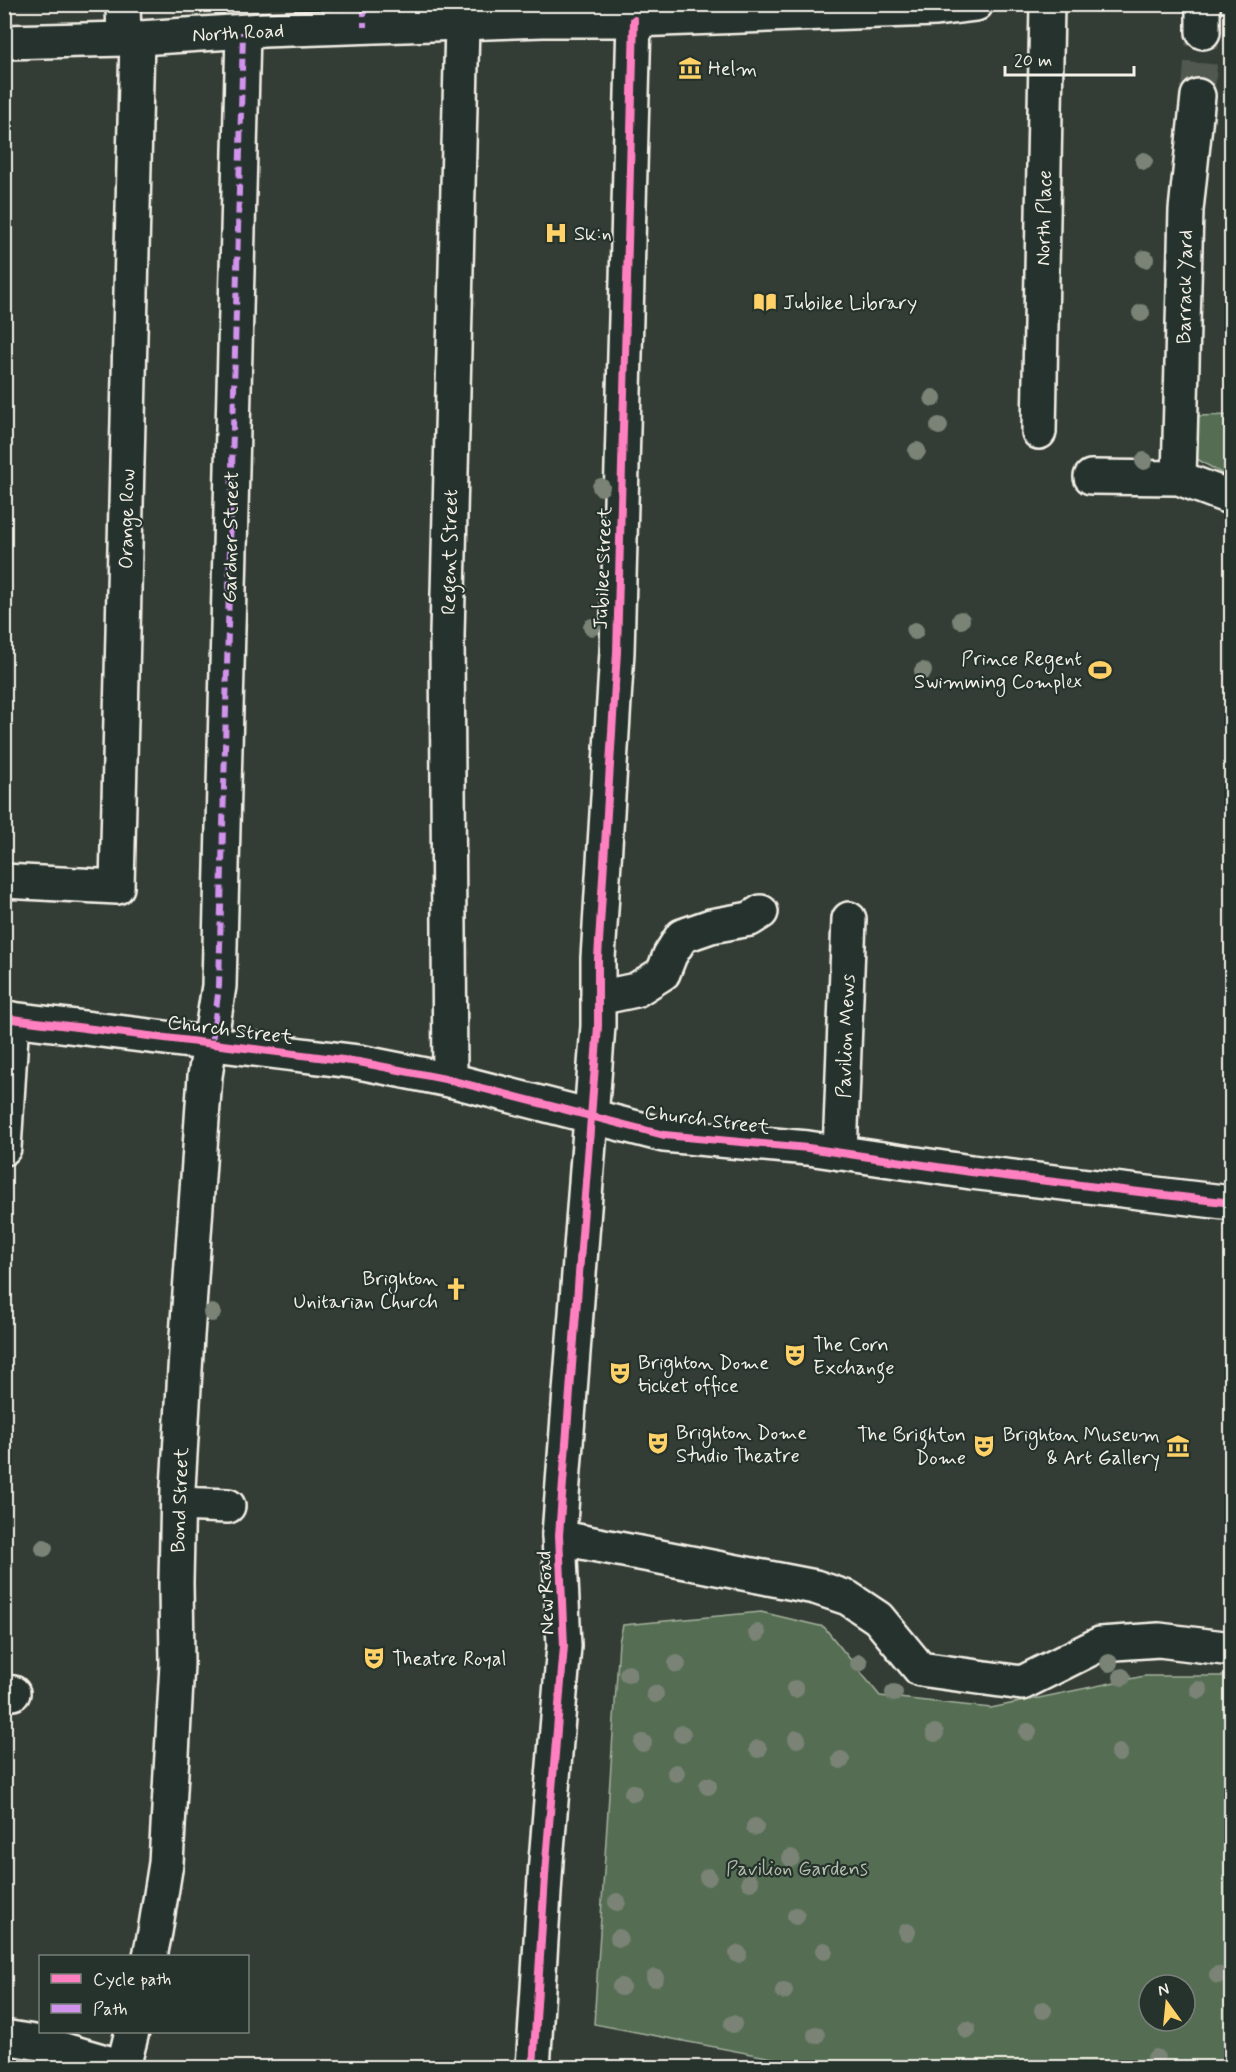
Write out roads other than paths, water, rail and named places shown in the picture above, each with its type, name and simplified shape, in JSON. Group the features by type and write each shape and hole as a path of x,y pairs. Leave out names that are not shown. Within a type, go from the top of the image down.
{"street":[{"path":"123,4 131,38"},
{"name":"North Road","path":"4,42 243,32 364,16 462,24 543,12 634,20 726,10 936,7 976,4"},
{"name":"North Place","path":"1040,432 1047,4"},
{"name":"Jubilee Street","path":"591,1116 598,1026 598,958 617,652 634,20"},
{"name":"Regent Street","path":"450,1080 447,635 462,24"},
{"name":"Gardner Street","path":"212,1042 219,986 243,32"},
{"name":"Orange Row","path":"4,881 117,887 131,38"},
{"name":"Barrack Yard","path":"1179,478 1186,210 1198,96"},
{"path":"1091,477 1179,478 1232,498"},
{"path":"598,998 636,990 663,973 670,955 682,936 750,919 761,912"},
{"name":"Pavilion Mews","path":"840,1153 849,919"},
{"path":"4,1148 8,1018"},
{"name":"Church Street","path":"8,1018 359,1062 450,1080 664,1135 808,1148 971,1172 1232,1203"},
{"name":"Bond Street","path":"150,1955 166,1863 177,1664 178,1504 188,1324 206,1076 212,1042"},
{"name":"New Road","path":"533,2067 546,1861 564,1646 559,1535 591,1116"},
{"path":"178,1504 228,1506"},
{"path":"559,1535 567,1539 815,1587 848,1598 878,1618 920,1669 1022,1683 1100,1644 1159,1640 1232,1649"},
{"path":"4,2037 41,2055 125,2067 132,2033"}],"tunnel":[{"path":"1198,96 1203,32"}],"place":[{"name":"Helm","path":"690,68"},
{"name":"Sk:n","path":"556,233"},
{"name":"Jubilee Library","path":"765,302"},
{"name":"Prince Regent Swimming Complex","path":"1100,670"},
{"name":"Brighton Unitarian Church","path":"456,1289"},
{"name":"The Corn Exchange","path":"795,1355"},
{"name":"Brighton Dome ticket office","path":"620,1373"},
{"name":"Brighton Dome Studio Theatre","path":"658,1443"},
{"name":"The Brighton Dome","path":"984,1446"},
{"name":"Brighton Museum & Art Gallery","path":"1178,1446"},
{"name":"Theatre Royal","path":"374,1658"}],"park label":[{"name":"Pavilion Gardens","path":"797,1868"}]}
